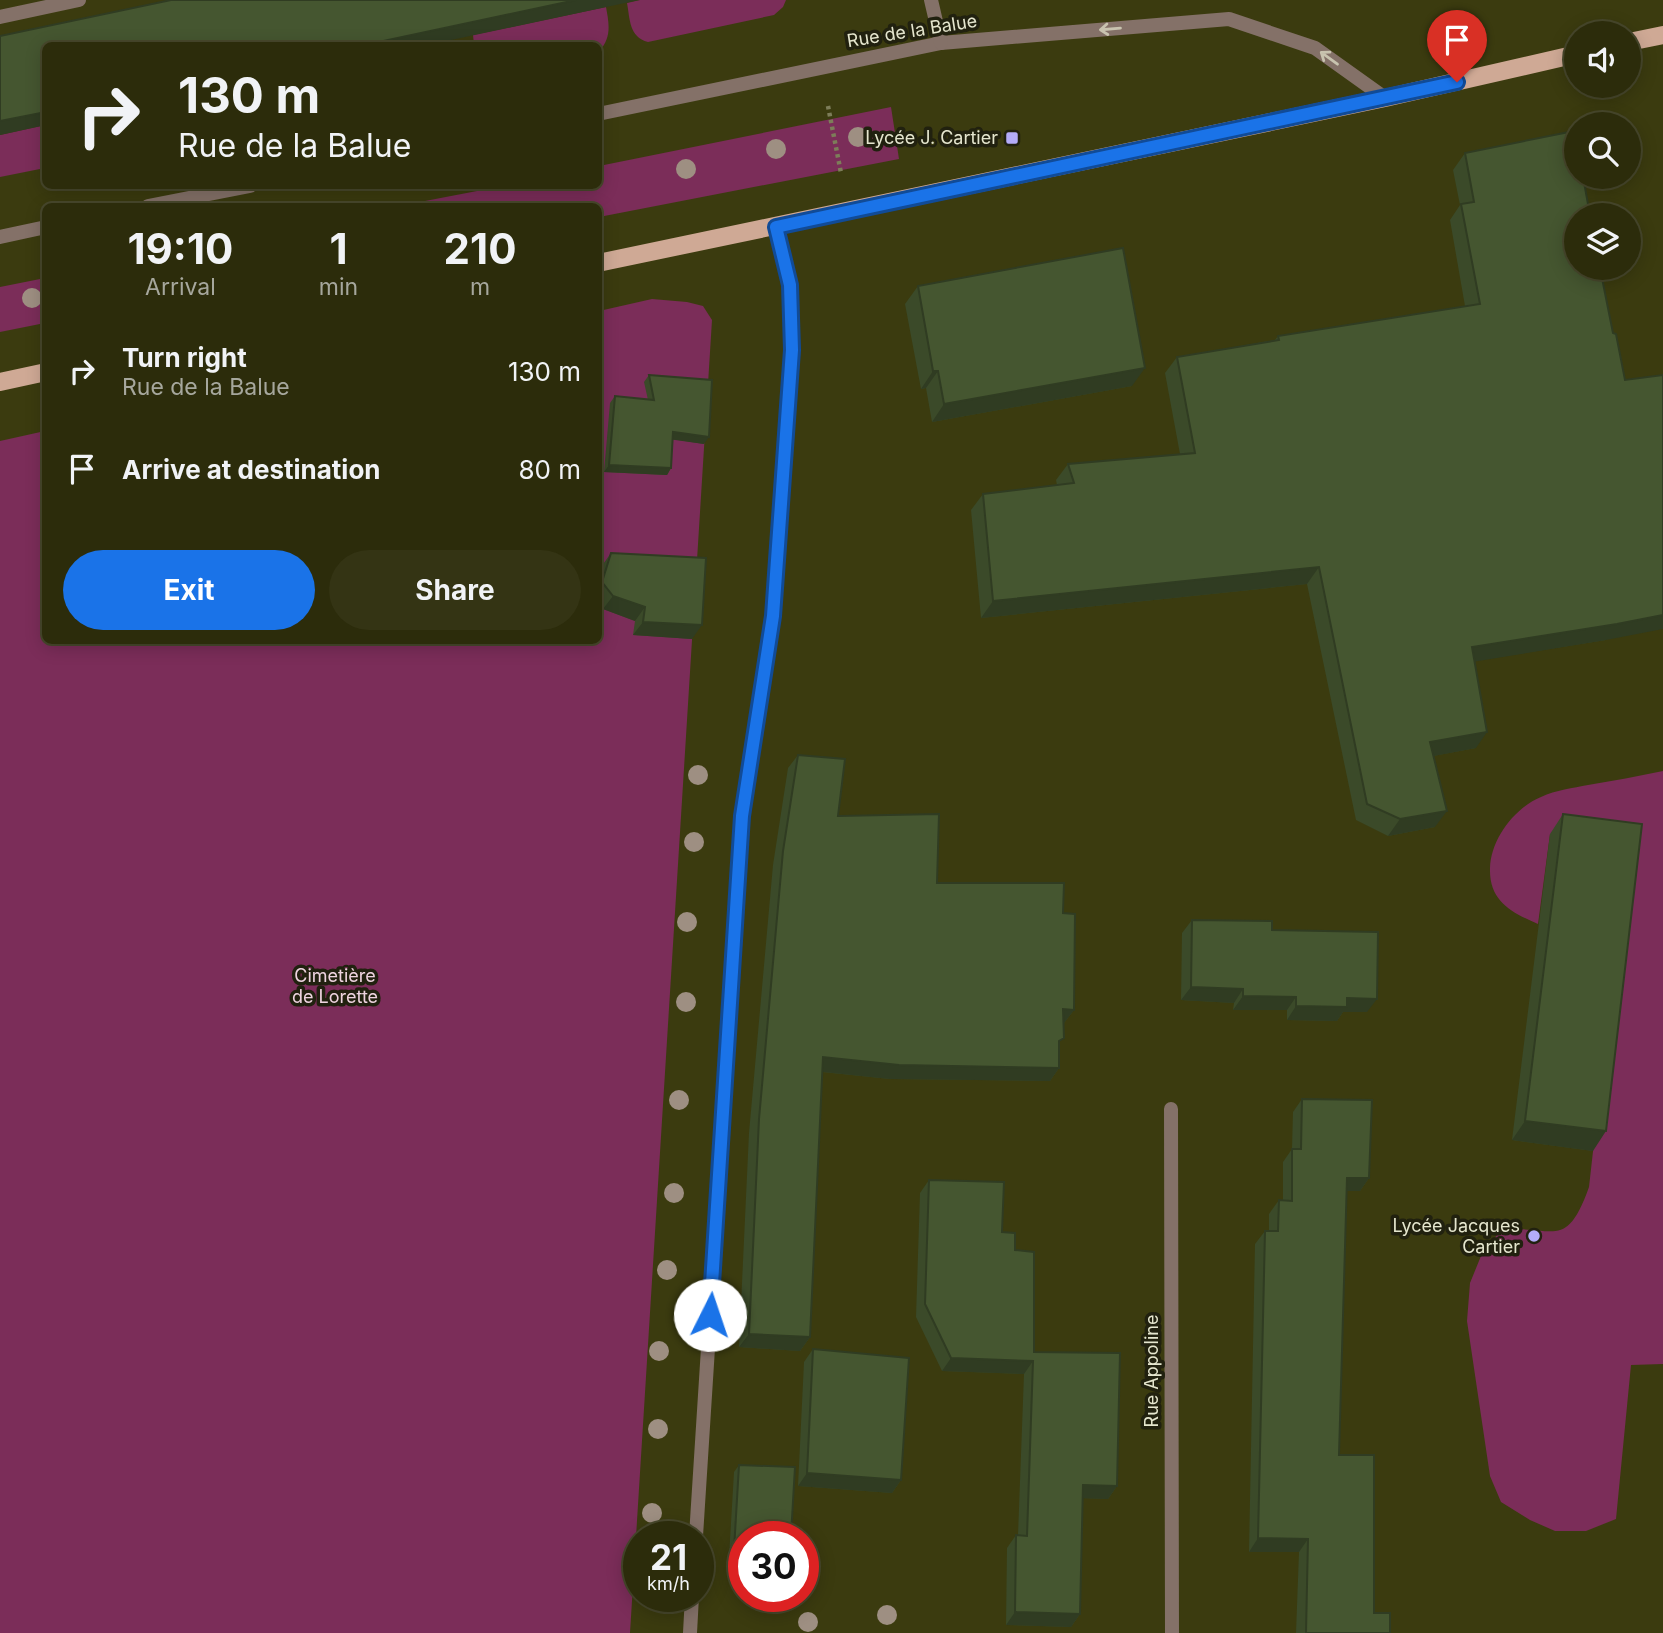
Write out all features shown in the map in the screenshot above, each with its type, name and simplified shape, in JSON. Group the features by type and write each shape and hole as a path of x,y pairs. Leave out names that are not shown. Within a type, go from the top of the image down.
{"main road":[{"path":"1641,39 1663,34"},
{"path":"602,262 1385,98 1564,57"},
{"path":"0,382 42,373"}],"street":[{"path":"0,17 79,0"},
{"path":"931,0 941,43"},
{"name":"Rue de la Balue","path":"602,113 941,43 1229,19 1315,48 1385,98"},
{"path":"163,203 235,189"},
{"path":"697,1521 742,816 773,616 792,350 790,285 776,227"},
{"path":"0,237 42,229"},
{"name":"Rue Appoline","path":"1171,1109 1172,1633"},
{"path":"690,1633 691,1612"}],"path":[{"path":"821,68 848,211"}],"green space":[{"path":"640,0 786,0 774,15 648,42 637,36 630,21 627,3"},
{"path":"606,7 609,25 608,36 602,47 602,42 474,42 473,35"},
{"path":"891,107 899,159 602,216 602,203 415,203 487,189 602,189 602,165"},
{"path":"42,126 42,169 0,177 0,135"},
{"path":"42,279 42,324 0,332 0,287"},
{"name":"Cimetière de Lorette","path":"652,299 703,306 712,320 637,1521 623,1521 623,1612 631,1612 630,1633 0,1633 0,441 42,432 42,644 602,644 602,310"},
{"path":"1663,771 1663,1364 1631,1365 1616,1519 1586,1531 1555,1531 1530,1520 1501,1502 1490,1476 1467,1321 1470,1283 1481,1256 1500,1231 1555,1231 1564,1228 1580,1208 1589,1187 1624,876 1550,834 1538,924 1511,910 1498,897 1491,879 1491,857 1499,836 1513,817 1541,797"}],"building":[{"path":"171,0 576,0 379,42 42,42 42,113 0,121 0,36"},
{"path":"1564,133 1564,189 1585,189 1588,203 1564,203 1564,280 1602,280 1625,380 1663,375 1663,615 1472,647 1487,732 1430,742 1447,811 1400,819 1367,804 1319,567 993,601 983,494 1074,483 1068,464 1195,453 1177,357 1279,340 1278,336 1480,304 1461,204 1474,202 1465,153"},
{"path":"1123,248 1145,368 944,404 938,371 933,371 918,286"},
{"path":"649,375 712,380 709,437 673,432 671,468 609,465 615,396 654,400"},
{"path":"611,553 706,558 702,625 643,622 645,607 613,596 602,582"},
{"path":"798,755 845,759 838,816 939,814 937,883 1064,883 1063,913 1075,914 1074,1010 1063,1009 1064,1038 1059,1041 1059,1068 899,1065 823,1057 810,1337 749,1334 759,1119 783,851"},
{"path":"1563,814 1642,824 1606,1131 1525,1121"},
{"path":"1192,920 1272,921 1272,930 1378,932 1377,999 1347,998 1347,1007 1296,1006 1296,997 1243,996 1243,989 1191,987"},
{"path":"1302,1099 1372,1100 1369,1178 1347,1178 1339,1455 1374,1455 1374,1613 1390,1613 1390,1633 1306,1633 1308,1539 1258,1538 1265,1231 1278,1231 1279,1200 1292,1201 1292,1149 1301,1149"},
{"path":"929,1180 1004,1182 1002,1232 1015,1233 1015,1250 1034,1252 1034,1352 1120,1353 1117,1486 1083,1485 1080,1614 1015,1612 1016,1535 1027,1536 1033,1361 951,1358 925,1304"},
{"path":"813,1349 909,1358 901,1480 807,1473"},
{"path":"739,1465 795,1467 792,1521 736,1521"}],"place":[{"name":"Lycée J. Cartier","path":"1012,138"},
{"name":"Lycée Jacques Cartier","path":"1534,1236"}],"route":[{"path":"710,1315 742,816 773,616 792,350 790,285 776,227 1457,82"}]}
